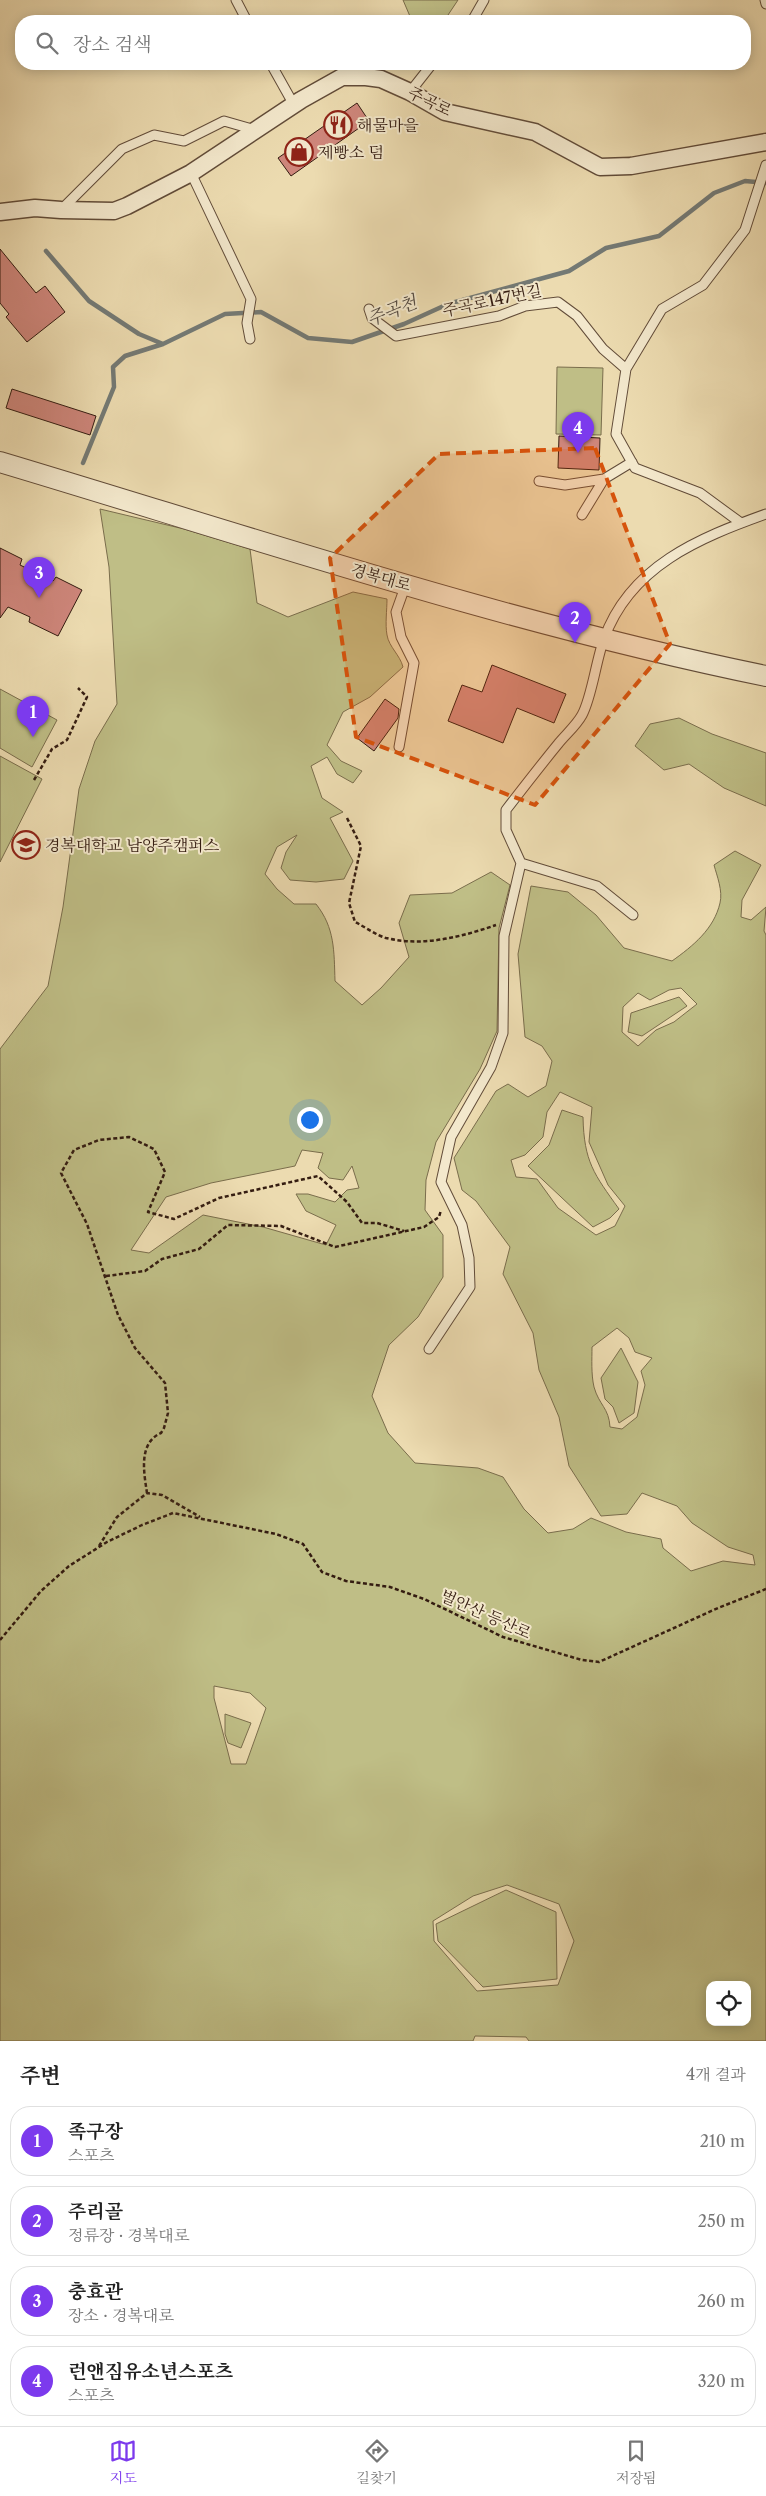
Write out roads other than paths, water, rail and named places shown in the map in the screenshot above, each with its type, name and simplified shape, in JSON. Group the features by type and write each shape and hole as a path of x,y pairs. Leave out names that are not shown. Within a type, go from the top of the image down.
{"street":[{"name":"주곡로","path":"0,212 35,208 114,211 191,172 255,130 342,78 366,77 381,80 410,92 444,112 534,132 600,167 630,166 766,142"},
{"name":"경복대로","path":"0,462 173,513 253,540 603,640 653,653 766,676"}],"lane":[{"path":"236,0 244,15"},
{"path":"475,15 484,0"},
{"path":"764,0 766,4"},
{"path":"274,70 294,106"},
{"path":"410,92 427,70"},
{"path":"60,210 122,149 154,135 184,141 224,122 255,130"},
{"path":"740,523 700,493 635,468 616,434 626,369 662,309 703,285 745,230 765,168"},
{"path":"191,172 251,299 247,323 250,339"},
{"name":"주곡로147번길","path":"369,309 372,318 396,336 499,316 525,306 558,302 577,316 604,350 626,369"},
{"path":"539,481 565,485 604,479 632,462"},
{"path":"582,516 604,479"},
{"path":"429,1348 470,1287 468,1258 462,1225 441,1182 451,1137 491,1067 503,1033 506,921 521,863 506,830 506,810 582,715 603,640 614,613 638,584 663,561 690,545 766,514"},
{"path":"399,747 414,663 401,637 396,612 406,584"},
{"path":"521,863 597,886 633,915"}],"waterway":[{"name":"주곡천","path":"46,251 89,301 139,334 163,344 225,314 261,312 308,338 352,342 404,324 448,304 569,271 606,248 659,236 714,193 745,181 766,183"},
{"path":"83,463 114,387 113,367 125,356 163,344"}],"place":[{"name":"해물마을","path":"338,125"},
{"name":"제빵소 덤","path":"299,152"},
{"name":"런앤짐유소년스포츠","path":"578,453"},
{"name":"충효관","path":"39,598"},
{"name":"주리골","path":"575,643"},
{"name":"족구장","path":"33,737"},
{"name":"경복대학교 남양주캠퍼스","path":"26,845"}]}
